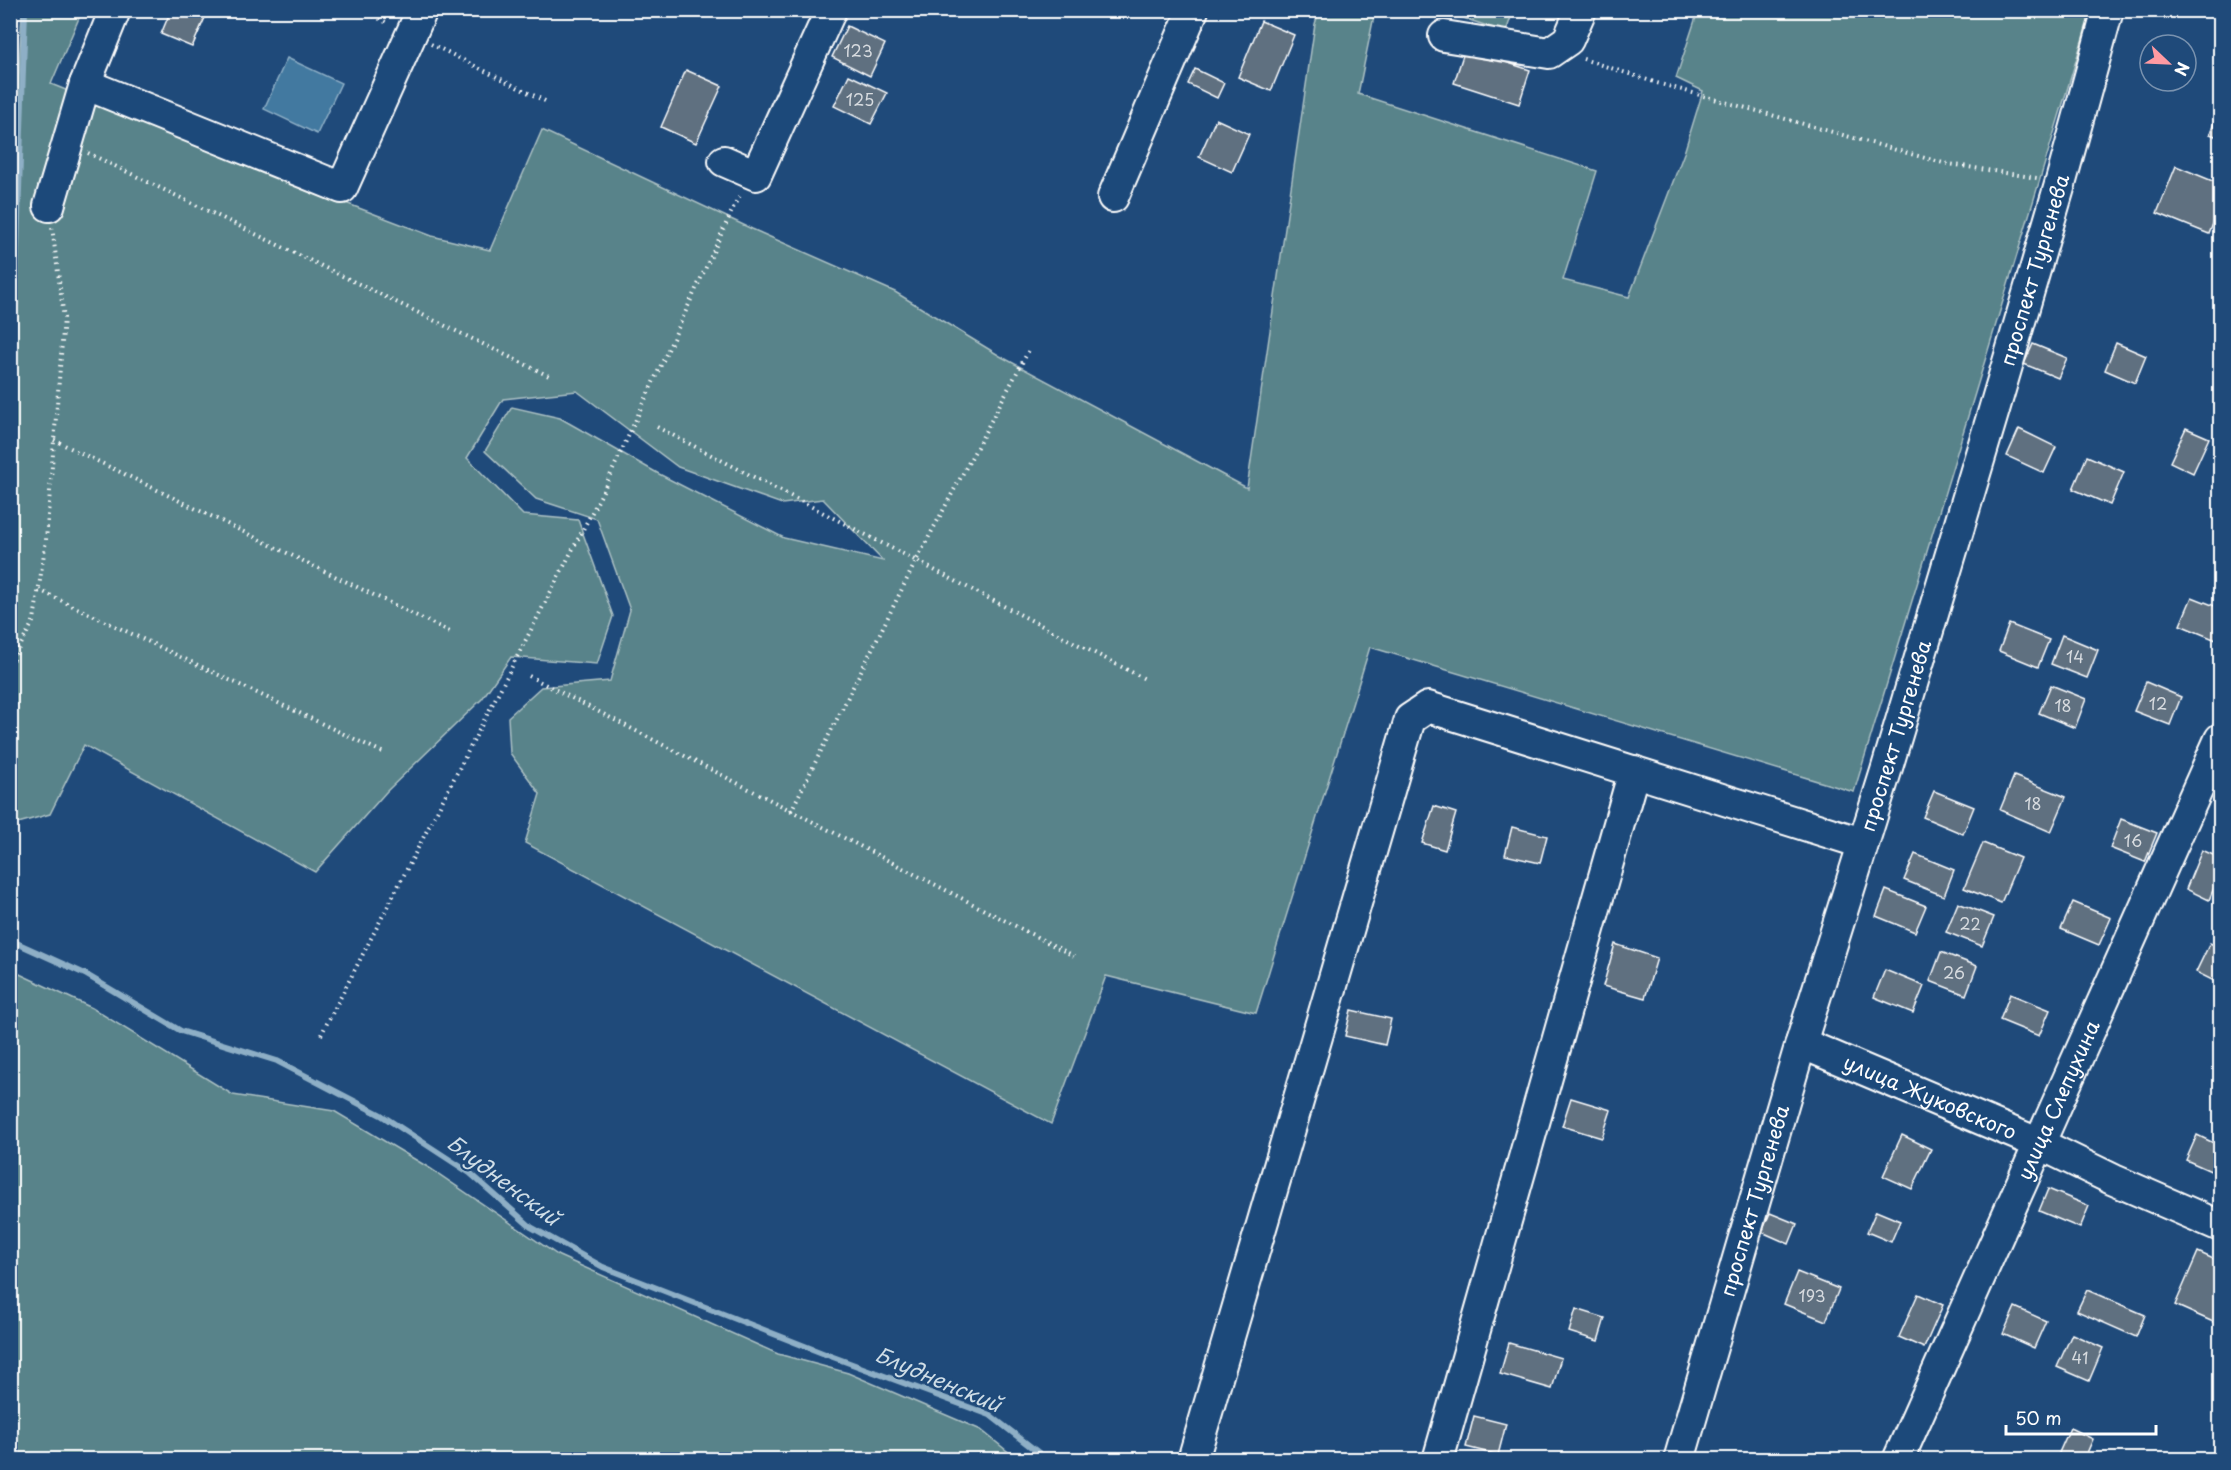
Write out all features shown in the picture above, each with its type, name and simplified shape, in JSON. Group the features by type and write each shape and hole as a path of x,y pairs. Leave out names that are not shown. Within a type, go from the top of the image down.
{"street":[{"path":"49,206 85,84 115,10"},
{"path":"724,161 756,175 831,10"},
{"path":"1113,197 1193,10"},
{"path":"1444,36 1549,53 1568,40 1581,10"},
{"name":"проспект Тургенева","path":"1679,1460 1801,1043 1889,760 2061,181 2108,10"},
{"path":"85,84 342,188 416,22"},
{"path":"1193,1460 1410,720 1428,707 1863,843"},
{"name":"улица Слепухина","path":"1898,1460 2220,740"},
{"path":"1438,1460 1634,771"},
{"name":"улица Жуковского","path":"1801,1043 2040,1144 2114,1180 2220,1226"}],"path":[{"path":"363,10 416,22 547,102"},
{"path":"1555,49 1658,84 1943,163 2016,176 2061,181"},
{"path":"68,144 549,376"},
{"path":"321,1035 604,489 736,202 756,175"},
{"path":"10,665 34,620 46,540 64,318 49,206"},
{"path":"791,812 916,561 1029,350"},
{"path":"657,428 1147,680"},
{"path":"54,440 452,633"},
{"path":"39,590 384,753"},
{"path":"529,676 1074,956"}],"green space":[{"path":"22,11 82,11 51,84 432,236 490,250 542,130 752,229 895,292 1000,356 1247,488 1315,24 1319,11 1375,11 1358,94 1597,171 1563,280 1629,297 1684,153 1703,91 1676,78 1698,11 2091,11 1854,792 1370,647 1256,1013 1106,976 1051,1124 525,843 540,794 510,753 508,717 541,687 610,681 630,610 597,519 536,499 485,451 512,407 560,418 659,474 784,538 883,561 823,499 782,504 678,467 577,391 503,399 467,458 523,515 578,520 613,616 597,664 511,657 482,699 387,791 315,872 84,745 50,814 11,825 10,236"},
{"path":"1442,11 1513,11 1506,32"},
{"path":"11,970 92,1008 233,1095 334,1111 431,1169 559,1256 778,1354 848,1373 981,1430 1017,1459 11,1459"}],"water":[{"path":"287,58 341,83 317,134 264,109"}],"building":[{"path":"171,10 201,10 207,13 192,47 161,34"},
{"path":"1261,21 1294,35 1271,91 1238,77"},
{"path":"847,26 885,44 870,76 832,57"},
{"path":"1465,49 1530,70 1519,104 1454,83"},
{"path":"1195,69 1224,83 1217,98 1188,84"},
{"path":"686,70 722,86 696,143 661,127"},
{"path":"849,75 887,93 871,124 834,106"},
{"path":"2220,107 2220,138 2210,134"},
{"path":"1216,119 1249,134 1232,172 1199,157"},
{"path":"10,123 13,123 10,174"},
{"path":"2176,166 2220,184 2220,206 2209,234 2157,213"},
{"path":"2116,343 2146,356 2135,383 2105,370"},
{"path":"2033,344 2067,358 2058,378 2024,364"},
{"path":"2186,428 2209,438 2193,473 2170,462"},
{"path":"2019,429 2056,447 2044,473 2007,456"},
{"path":"2087,456 2124,472 2110,505 2073,489"},
{"path":"2192,597 2220,608 2220,628 2216,640 2180,625"},
{"path":"2009,624 2049,640 2038,667 1999,651"},
{"path":"2062,635 2098,650 2087,678 2051,664"},
{"path":"2146,682 2181,697 2170,725 2134,711"},
{"path":"2051,685 2086,699 2075,728 2039,713"},
{"path":"2014,776 2066,797 2051,832 2000,810"},
{"path":"1934,791 1974,807 1963,834 1923,817"},
{"path":"1434,806 1456,813 1445,850 1422,843"},
{"path":"2121,819 2157,833 2145,862 2110,848"},
{"path":"1512,827 1547,836 1540,863 1505,855"},
{"path":"1983,843 2020,858 2001,903 1964,888"},
{"path":"2202,850 2220,858 2220,873 2209,900 2186,889"},
{"path":"1915,854 1954,870 1944,896 1904,880"},
{"path":"1886,890 1926,906 1915,932 1876,916"},
{"path":"2073,902 2111,918 2099,945 2061,929"},
{"path":"1958,903 1994,917 1982,946 1946,932"},
{"path":"2210,943 2220,948 2220,973 2216,982 2196,972"},
{"path":"1615,944 1657,958 1645,998 1603,986"},
{"path":"1941,952 1977,966 1966,995 1930,981"},
{"path":"1885,970 1924,986 1913,1013 1874,997"},
{"path":"2010,994 2050,1010 2039,1036 2000,1020"},
{"path":"1351,1010 1391,1019 1385,1045 1345,1036"},
{"path":"1571,1098 1611,1110 1602,1138 1562,1126"},
{"path":"1902,1135 1931,1149 1912,1189 1883,1176"},
{"path":"2197,1135 2220,1146 2220,1154 2213,1172 2186,1160"},
{"path":"2048,1189 2089,1206 2080,1228 2039,1211"},
{"path":"1876,1211 1900,1221 1891,1242 1867,1232"},
{"path":"1770,1213 1797,1224 1789,1244 1762,1232"},
{"path":"2198,1252 2220,1262 2220,1325 2175,1305"},
{"path":"1797,1272 1839,1289 1826,1321 1784,1304"},
{"path":"2087,1290 2145,1315 2136,1337 2077,1311"},
{"path":"1918,1294 1943,1305 1924,1348 1899,1337"},
{"path":"2015,1307 2046,1321 2034,1348 2003,1334"},
{"path":"1576,1309 1605,1318 1598,1341 1569,1332"},
{"path":"2072,1334 2103,1348 2089,1381 2057,1367"},
{"path":"1509,1343 1561,1358 1552,1389 1500,1374"},
{"path":"1474,1416 1506,1424 1498,1455 1466,1447"},
{"path":"2070,1428 2093,1439 2084,1460 2068,1460 2058,1455"}],"waterway":[{"path":"10,458 25,10"},
{"name":"Блудненский","path":"10,940 85,974 181,1031 277,1061 381,1115 470,1173 531,1227 603,1267 825,1354 990,1415 1048,1460"}]}
